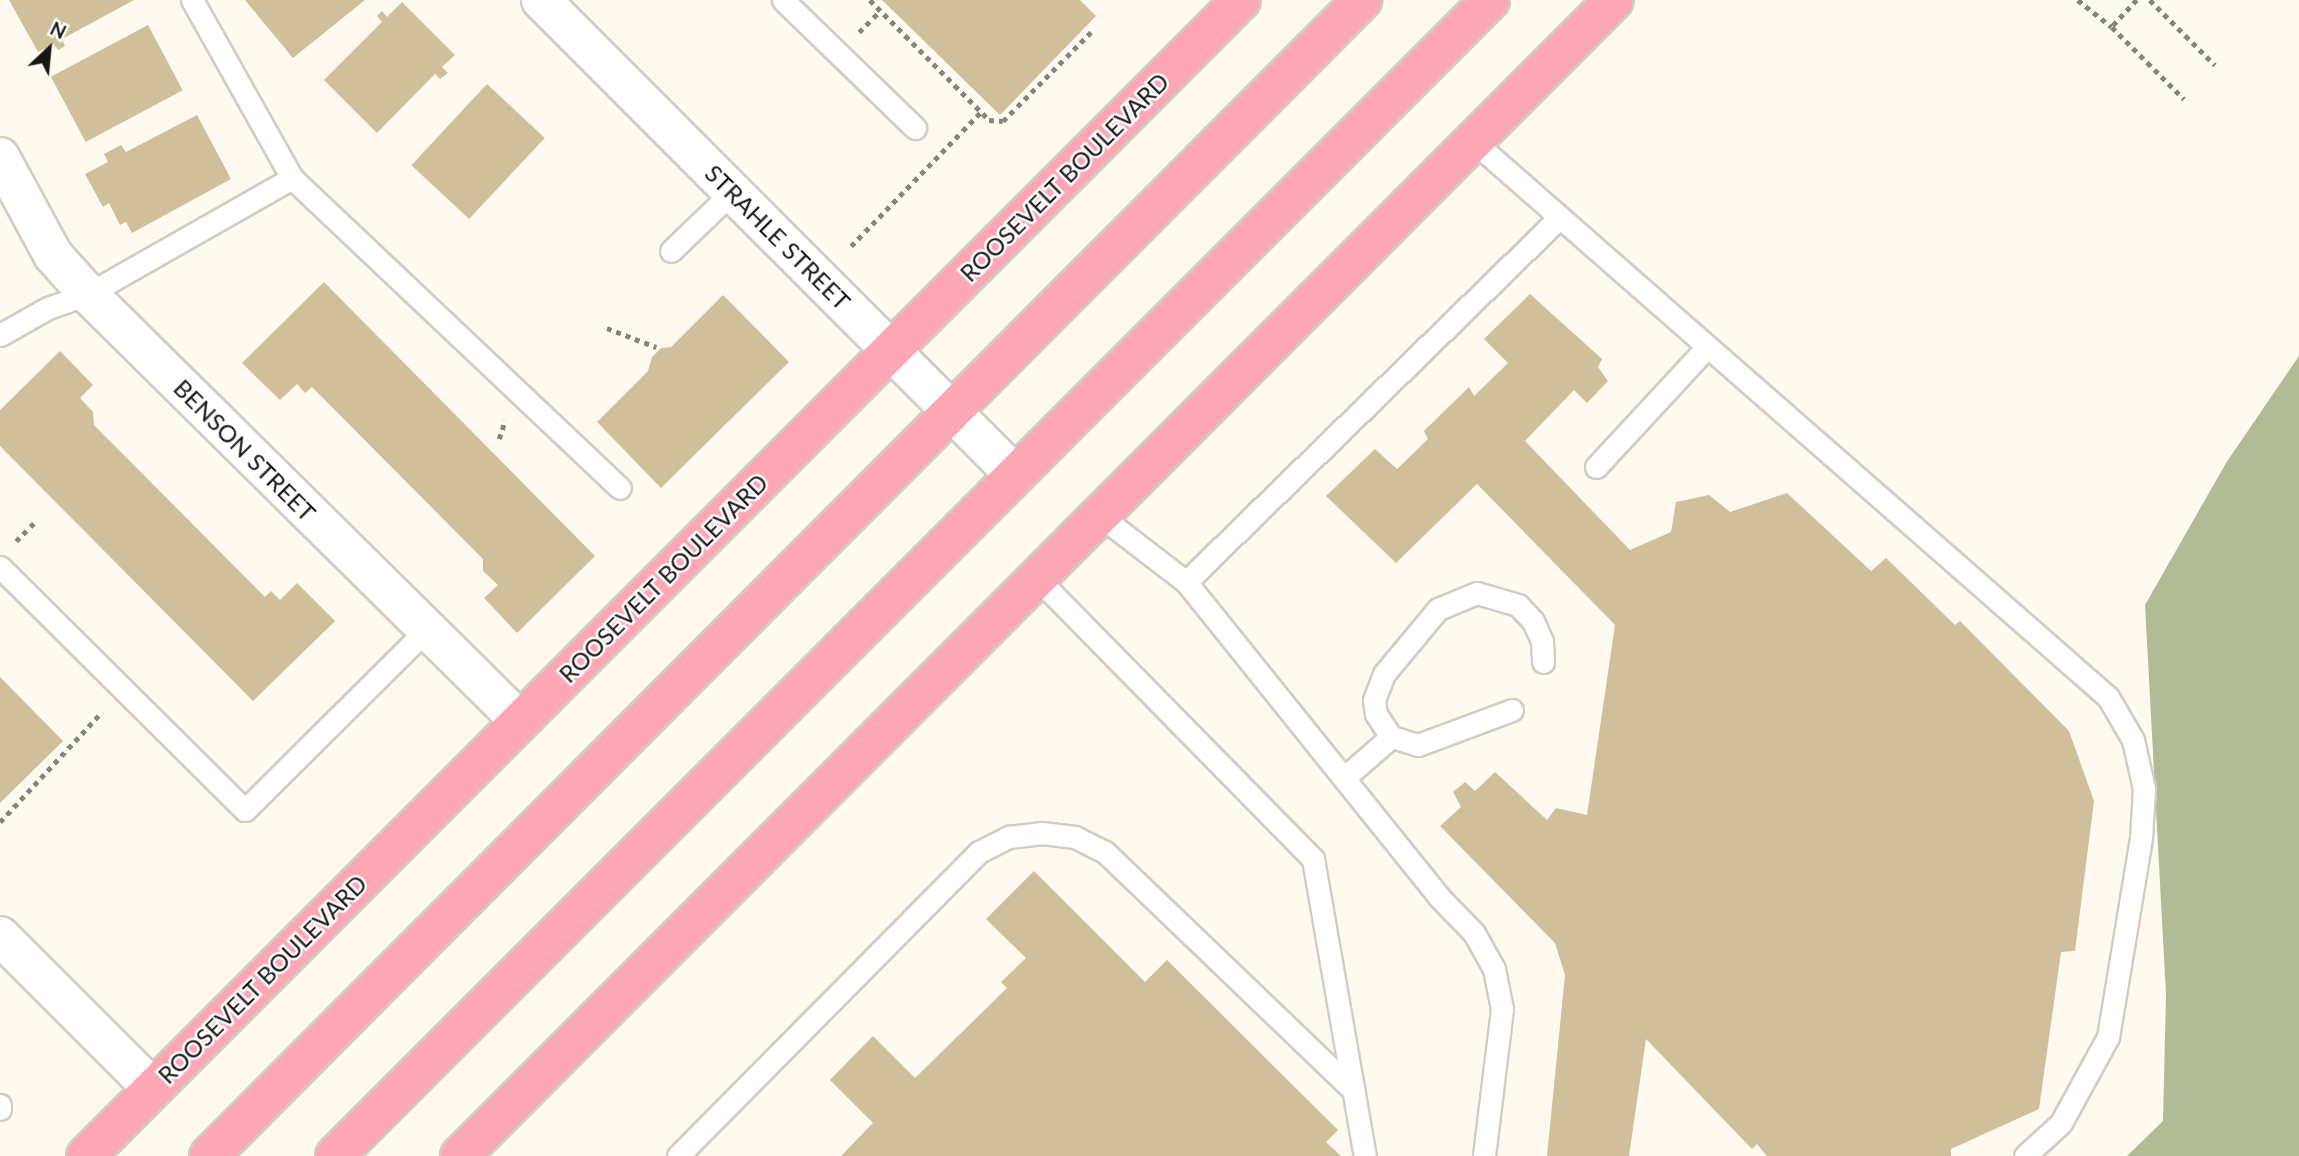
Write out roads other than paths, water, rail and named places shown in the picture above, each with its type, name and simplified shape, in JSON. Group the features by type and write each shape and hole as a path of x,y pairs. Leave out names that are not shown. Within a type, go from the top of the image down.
{"highway":[{"name":"ROOSEVELT BOULEVARD","path":"86,1156 1241,0"},
{"path":"335,1156 1490,0"},
{"path":"460,1156 1614,0"},
{"path":"208,1156 1359,3"}],"street":[{"name":"STRAHLE STREET","path":"541,0 1015,475"},
{"name":"BENSON STREET","path":"0,157 53,255 88,294 520,721"},
{"path":"2,942 153,1089"}],"lane":[{"path":"192,0 292,177 620,488"},
{"path":"783,0 915,128"},
{"path":"1473,142 2108,697 2133,740 2144,789 2141,826 2108,1037 2061,1123 2025,1156"},
{"path":"0,335 48,308 88,294 292,177"},
{"path":"671,251 732,192"},
{"path":"1186,582 1559,218"},
{"path":"1596,467 1707,347"},
{"path":"1099,516 1186,582 1344,778 1474,933 1494,969 1502,1009 1484,1156"},
{"path":"0,567 245,810 426,630"},
{"path":"1037,578 1312,859 1365,1156"},
{"path":"1512,710 1431,743 1418,745 1391,737 1376,714 1377,686 1438,610 1456,598 1477,593 1518,606 1533,621 1542,640 1543,662"},
{"path":"1344,778 1391,737"},
{"path":"678,1156 979,852 1009,837 1042,833 1075,837 1105,852 1353,1090"}]}
